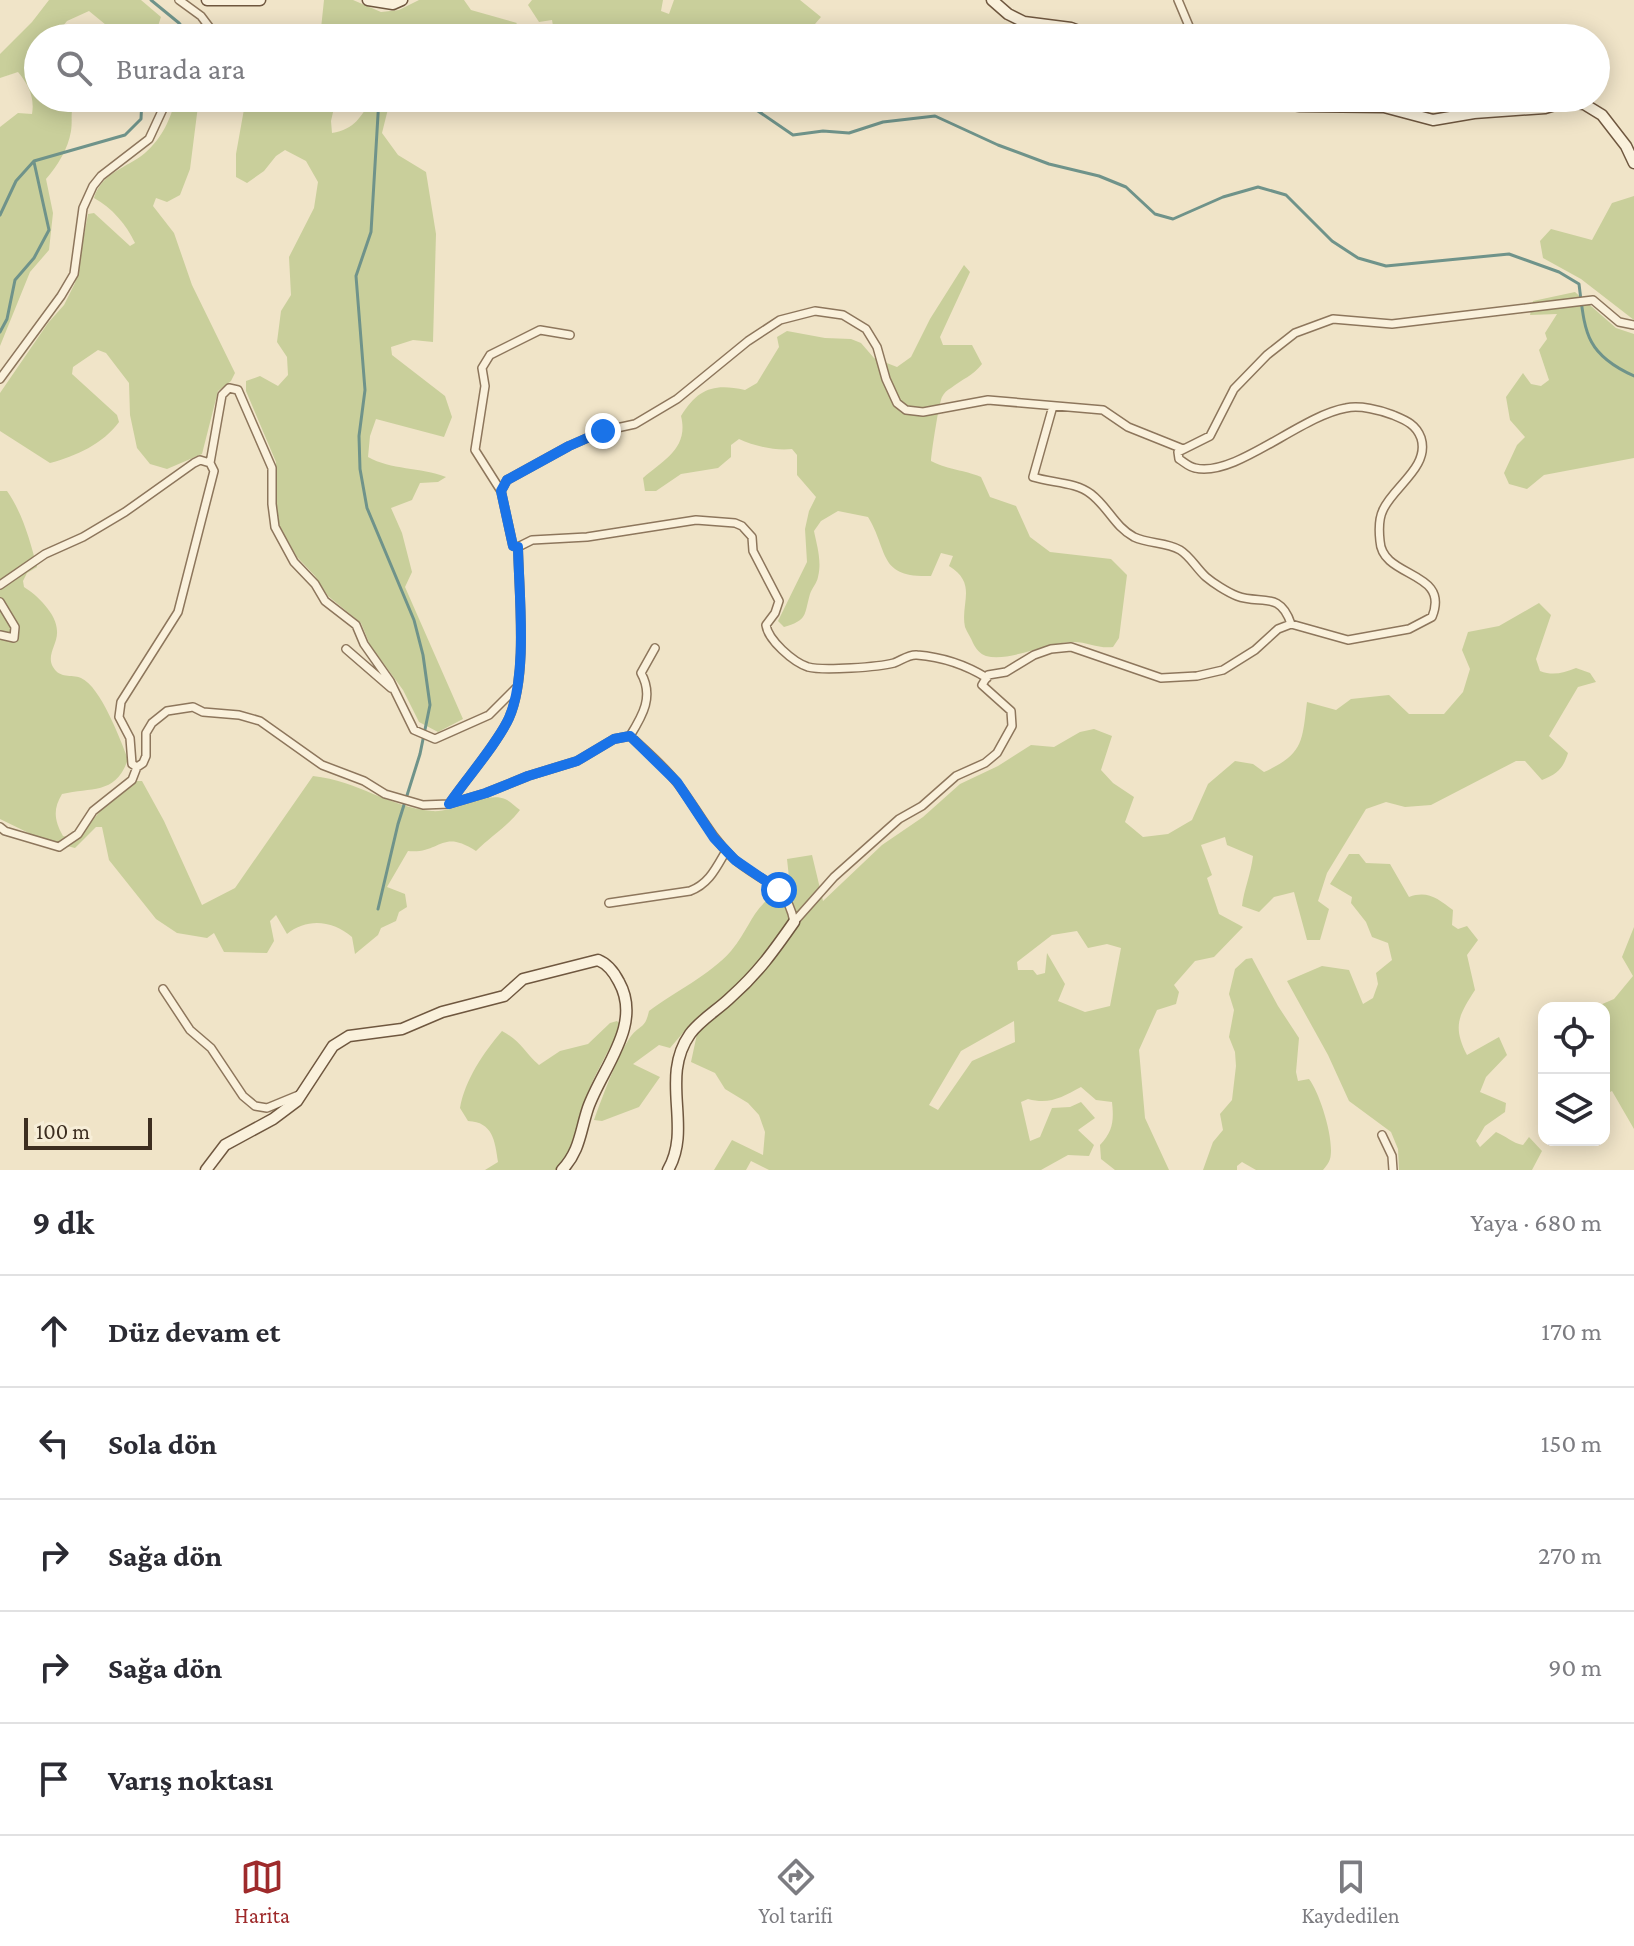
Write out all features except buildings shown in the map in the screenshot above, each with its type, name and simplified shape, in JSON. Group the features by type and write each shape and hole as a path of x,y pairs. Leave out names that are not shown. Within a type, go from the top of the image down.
{"street":[{"path":"179,0 207,24"},
{"path":"207,0 260,0"},
{"path":"368,0 393,4 402,0"},
{"path":"992,0 1008,14 1024,22 1040,24"},
{"path":"1178,0 1188,24"},
{"path":"0,379 74,274 83,208 93,186 101,176 149,139 162,112"},
{"path":"1403,112 1433,120 1500,112"},
{"path":"1597,112 1626,146 1634,163"},
{"path":"668,1170 675,1160 680,1140 676,1067 690,1034 764,967 794,922 834,877 899,819 922,806 956,776 985,763 997,753 1012,726 1011,711 982,685 988,675 1006,672 1051,649 1071,647 1161,678 1197,676 1223,670 1255,650 1278,629 1291,624 1348,640 1409,629 1432,617 1436,607 1434,594 1419,578 1394,565 1383,552 1380,542 1381,513 1419,463 1421,439 1406,420 1382,411 1348,407 1313,418 1229,465 1192,468 1179,459 1178,452 1210,436 1234,389 1267,355 1295,333 1333,319 1392,324 1593,300 1619,322 1634,325"},
{"path":"501,491 507,480 569,446 603,431 635,424 677,399 748,341 780,320 815,311 843,315 866,329 877,347 897,403 906,410 923,412 988,400 1103,410 1128,427 1183,449"},
{"path":"570,335 540,330 490,355 482,368 485,386 475,450 501,491 513,546 518,547 532,540 587,537 696,520 735,523 752,537 753,551 779,601 766,625 767,631 782,649 807,666 832,669 894,663 913,654 966,666 987,678"},
{"path":"137,767 132,764 130,738 119,717 119,709 124,692 178,612 214,471 210,463 222,395 229,388 238,390 272,468 275,527 294,562 315,584 325,601 356,625 364,644 396,692 414,730 435,739 489,715 516,688"},
{"path":"1053,406 1033,477 1077,486 1090,492 1121,529 1154,545 1182,551 1206,577 1238,597 1267,599 1277,604 1288,615 1291,624"},
{"path":"0,585 45,554 83,537 125,512 194,463 200,460 210,463"},
{"path":"449,804 509,718 520,655 518,547"},
{"path":"0,602 15,627 14,638 0,635"},
{"path":"0,827 59,847 78,834 93,811 132,780 146,756 146,733 152,723 167,711 193,707 203,712 239,715 260,721 322,765 364,781 385,794 423,805 449,804 577,761 614,739 630,736 646,705 649,694 641,673 655,648"},
{"path":"346,649 396,692"},
{"path":"630,736 677,782 726,851 779,890 791,905 794,922"},
{"path":"609,903 700,887 711,877 726,851"},
{"path":"206,1170 225,1145 273,1119 297,1101 333,1046 349,1036 402,1029 442,1012 504,996 523,979 581,963 603,962 622,986 628,1022 588,1109 580,1143 562,1170"},
{"path":"163,989 190,1030 211,1048 243,1096 255,1106 267,1108 301,1094"},
{"path":"1382,1135 1392,1156 1393,1170"}],"green space":[{"path":"49,0 141,0 161,17 159,24 105,24 89,11 65,24 30,24"},
{"path":"324,0 353,0 381,12 399,10 419,0 464,0 471,10 517,23 516,24 321,24"},
{"path":"532,0 663,0 661,11 669,14 674,0 800,0 821,17 815,24 553,24 552,20 539,22 528,5"},
{"path":"24,30 24,80 18,72 0,78 0,54"},
{"path":"72,112 71,131 68,144 46,179 53,213 49,250 30,272 0,346 0,127 18,113"},
{"path":"171,112 197,112 190,169 180,195 167,202 156,198 153,206 174,233 192,285 235,373 231,381 218,391 202,454 167,469 150,464 137,448 130,415 129,383 106,353 98,350 73,367 72,374 117,415 119,422 105,437 88,448 50,463 0,431 0,393 64,305 75,283 88,214 94,213 130,246 135,243 118,217 94,198 109,176 145,153 157,141"},
{"path":"244,112 333,112 332,133 346,129 363,112 387,112 382,133 398,155 426,172 436,234 433,342 413,340 391,347 392,355 445,396 452,417 444,437 376,419 368,457 446,477 438,482 420,483 412,500 391,508 402,533 412,572 405,587 463,719 438,732 419,722 403,690 370,645 361,623 328,596 297,557 280,527 275,500 276,462 246,391 246,381 260,376 278,386 288,375 287,357 277,342 281,311 291,295 289,257 314,208 318,182 306,161 285,150 247,183 236,177 236,154"},
{"path":"1634,196 1634,320 1581,279 1543,258 1540,241 1551,229 1592,240 1612,203"},
{"path":"964,265 970,272 940,337 943,345 972,345 982,364 942,397 931,461 981,477 990,497 1016,506 1030,537 1050,552 1111,559 1127,575 1119,638 1113,647 1071,642 1006,656 984,655 975,647 965,627 965,587 958,573 949,566 953,556 941,553 931,576 901,572 887,560 868,517 838,511 821,521 814,531 819,571 804,616 784,627 778,621 807,562 805,529 816,497 797,475 797,455 792,449 765,447 739,439 731,445 731,457 718,468 681,474 656,491 645,491 643,478 678,445 683,427 681,416 687,407 707,390 724,387 745,390 757,383 779,347 777,337 787,331 851,339 861,343 874,358 897,367 911,357 930,319"},
{"path":"1575,292 1616,328 1634,334 1634,458 1544,475 1527,489 1509,484 1504,473 1517,445 1525,437 1510,420 1506,397 1523,373 1531,384 1541,386 1549,380 1539,350 1557,314 1530,315 1533,301"},
{"path":"0,491 7,491 17,509 37,567 27,573 24,587 54,618 57,636 51,663 62,675 81,678 96,692 128,759 123,771 110,784 62,794 56,815 63,836 77,839 106,804 137,781 142,781 202,905 235,888 313,776 345,783 416,809 441,811 497,797 520,810 476,851 448,842 428,849 408,851 387,887 405,894 407,907 399,912 396,921 381,928 378,935 355,954 352,937 336,927 311,923 287,934 276,915 270,921 274,941 267,953 224,952 214,933 207,938 177,933 156,919 109,860 102,827 96,827 75,848 43,840 0,819"},
{"path":"1539,603 1551,615 1536,659 1540,671 1558,673 1576,668 1590,673 1596,682 1578,687 1549,736 1568,753 1556,773 1542,780 1525,761 1516,761 1431,805 1405,807 1386,802 1366,809 1327,873 1318,901 1329,909 1320,940 1307,940 1294,892 1274,897 1259,912 1242,906 1253,856 1227,845 1225,837 1201,845 1212,875 1207,878 1219,914 1243,927 1214,957 1195,961 1174,985 1179,992 1176,1004 1157,1010 1139,1050 1145,1118 1169,1170 1115,1170 1101,1159 1100,1145 1112,1125 1112,1102 1096,1100 1081,1087 1056,1099 1021,1102 1030,1141 1040,1137 1052,1108 1070,1107 1081,1102 1095,1118 1078,1130 1094,1145 1089,1156 1068,1155 1041,1170 769,1170 751,1161 746,1170 714,1170 732,1140 763,1155 765,1132 759,1115 748,1103 725,1089 715,1073 691,1062 697,1034 688,1027 670,1048 659,1045 633,1064 660,1077 639,1107 602,1121 594,1120 621,1054 631,1036 644,1024 649,1011 722,960 739,941 761,906 790,887 787,859 812,855 823,901 882,845 923,817 960,784 998,766 1031,745 1054,747 1080,732 1094,729 1112,736 1101,770 1113,783 1134,797 1125,822 1143,837 1168,834 1192,820 1208,784 1235,761 1253,764 1264,772 1287,759 1302,737 1307,702 1336,710 1351,699 1389,695 1409,714 1444,714 1463,692 1470,669 1462,650 1468,632 1499,626","holes":["1077,931 1088,948 1107,944 1121,948 1110,1006 1085,1012 1058,1001 1065,984 1047,953 1045,973 1037,975 1033,970 1018,970 1017,962 1052,935","1014,1021 1015,1042 972,1061 938,1110 929,1105 961,1051"]},
{"path":"1349,854 1359,854 1366,863 1390,864 1409,897 1427,895 1437,899 1453,910 1452,925 1458,929 1467,926 1478,940 1467,955 1475,990 1459,1021 1462,1045 1467,1055 1499,1037 1507,1055 1486,1077 1480,1092 1506,1103 1505,1112 1485,1126 1476,1141 1480,1147 1496,1132 1523,1145 1529,1137 1542,1151 1532,1170 1399,1170 1398,1149 1391,1132 1349,1101 1328,1055 1287,981 1322,966 1349,970 1363,1004 1373,998 1378,984 1376,973 1392,960 1388,943 1372,937 1366,922 1351,903 1352,897 1330,884"},
{"path":"1634,927 1634,1129 1610,1092 1610,1002 1607,1002 1614,999 1633,976 1622,957"},
{"path":"1252,958 1299,1038 1298,1081 1309,1079 1322,1106 1331,1151 1330,1160 1323,1170 1256,1170 1242,1162 1237,1170 1203,1170 1213,1142 1223,1130 1220,1114 1232,1100 1236,1066 1229,1037 1234,1010 1229,994 1235,969 1246,959"},
{"path":"617,1021 621,1025 589,1090 571,1147 562,1163 555,1170 485,1170 498,1162 494,1140 483,1125 468,1121 460,1108 476,1067 502,1031 539,1065 560,1051 588,1044 610,1023"}],"waterway":[{"path":"151,0 180,24"},
{"path":"0,215 16,181 34,161 125,135 141,119 141,112"},
{"path":"378,112 371,232 356,276 365,390 359,436 360,469 367,508 414,620 430,705 420,754 398,824 378,909"},
{"path":"759,112 793,135 823,131 849,133 883,122 935,116 1049,164 1099,176 1126,187 1155,214 1173,219 1223,197 1258,187 1286,195 1332,241 1358,258 1386,266 1509,254 1559,272 1579,284 1590,340 1606,359 1634,376"},
{"path":"0,332 7,319 15,280 34,258 49,230 34,162"}],"route":[{"path":"603,431 507,480 501,491 513,546 518,547 520,655 515,698 509,718 449,804 577,761 614,739 630,736 677,782 714,838 735,860 779,890"}]}
